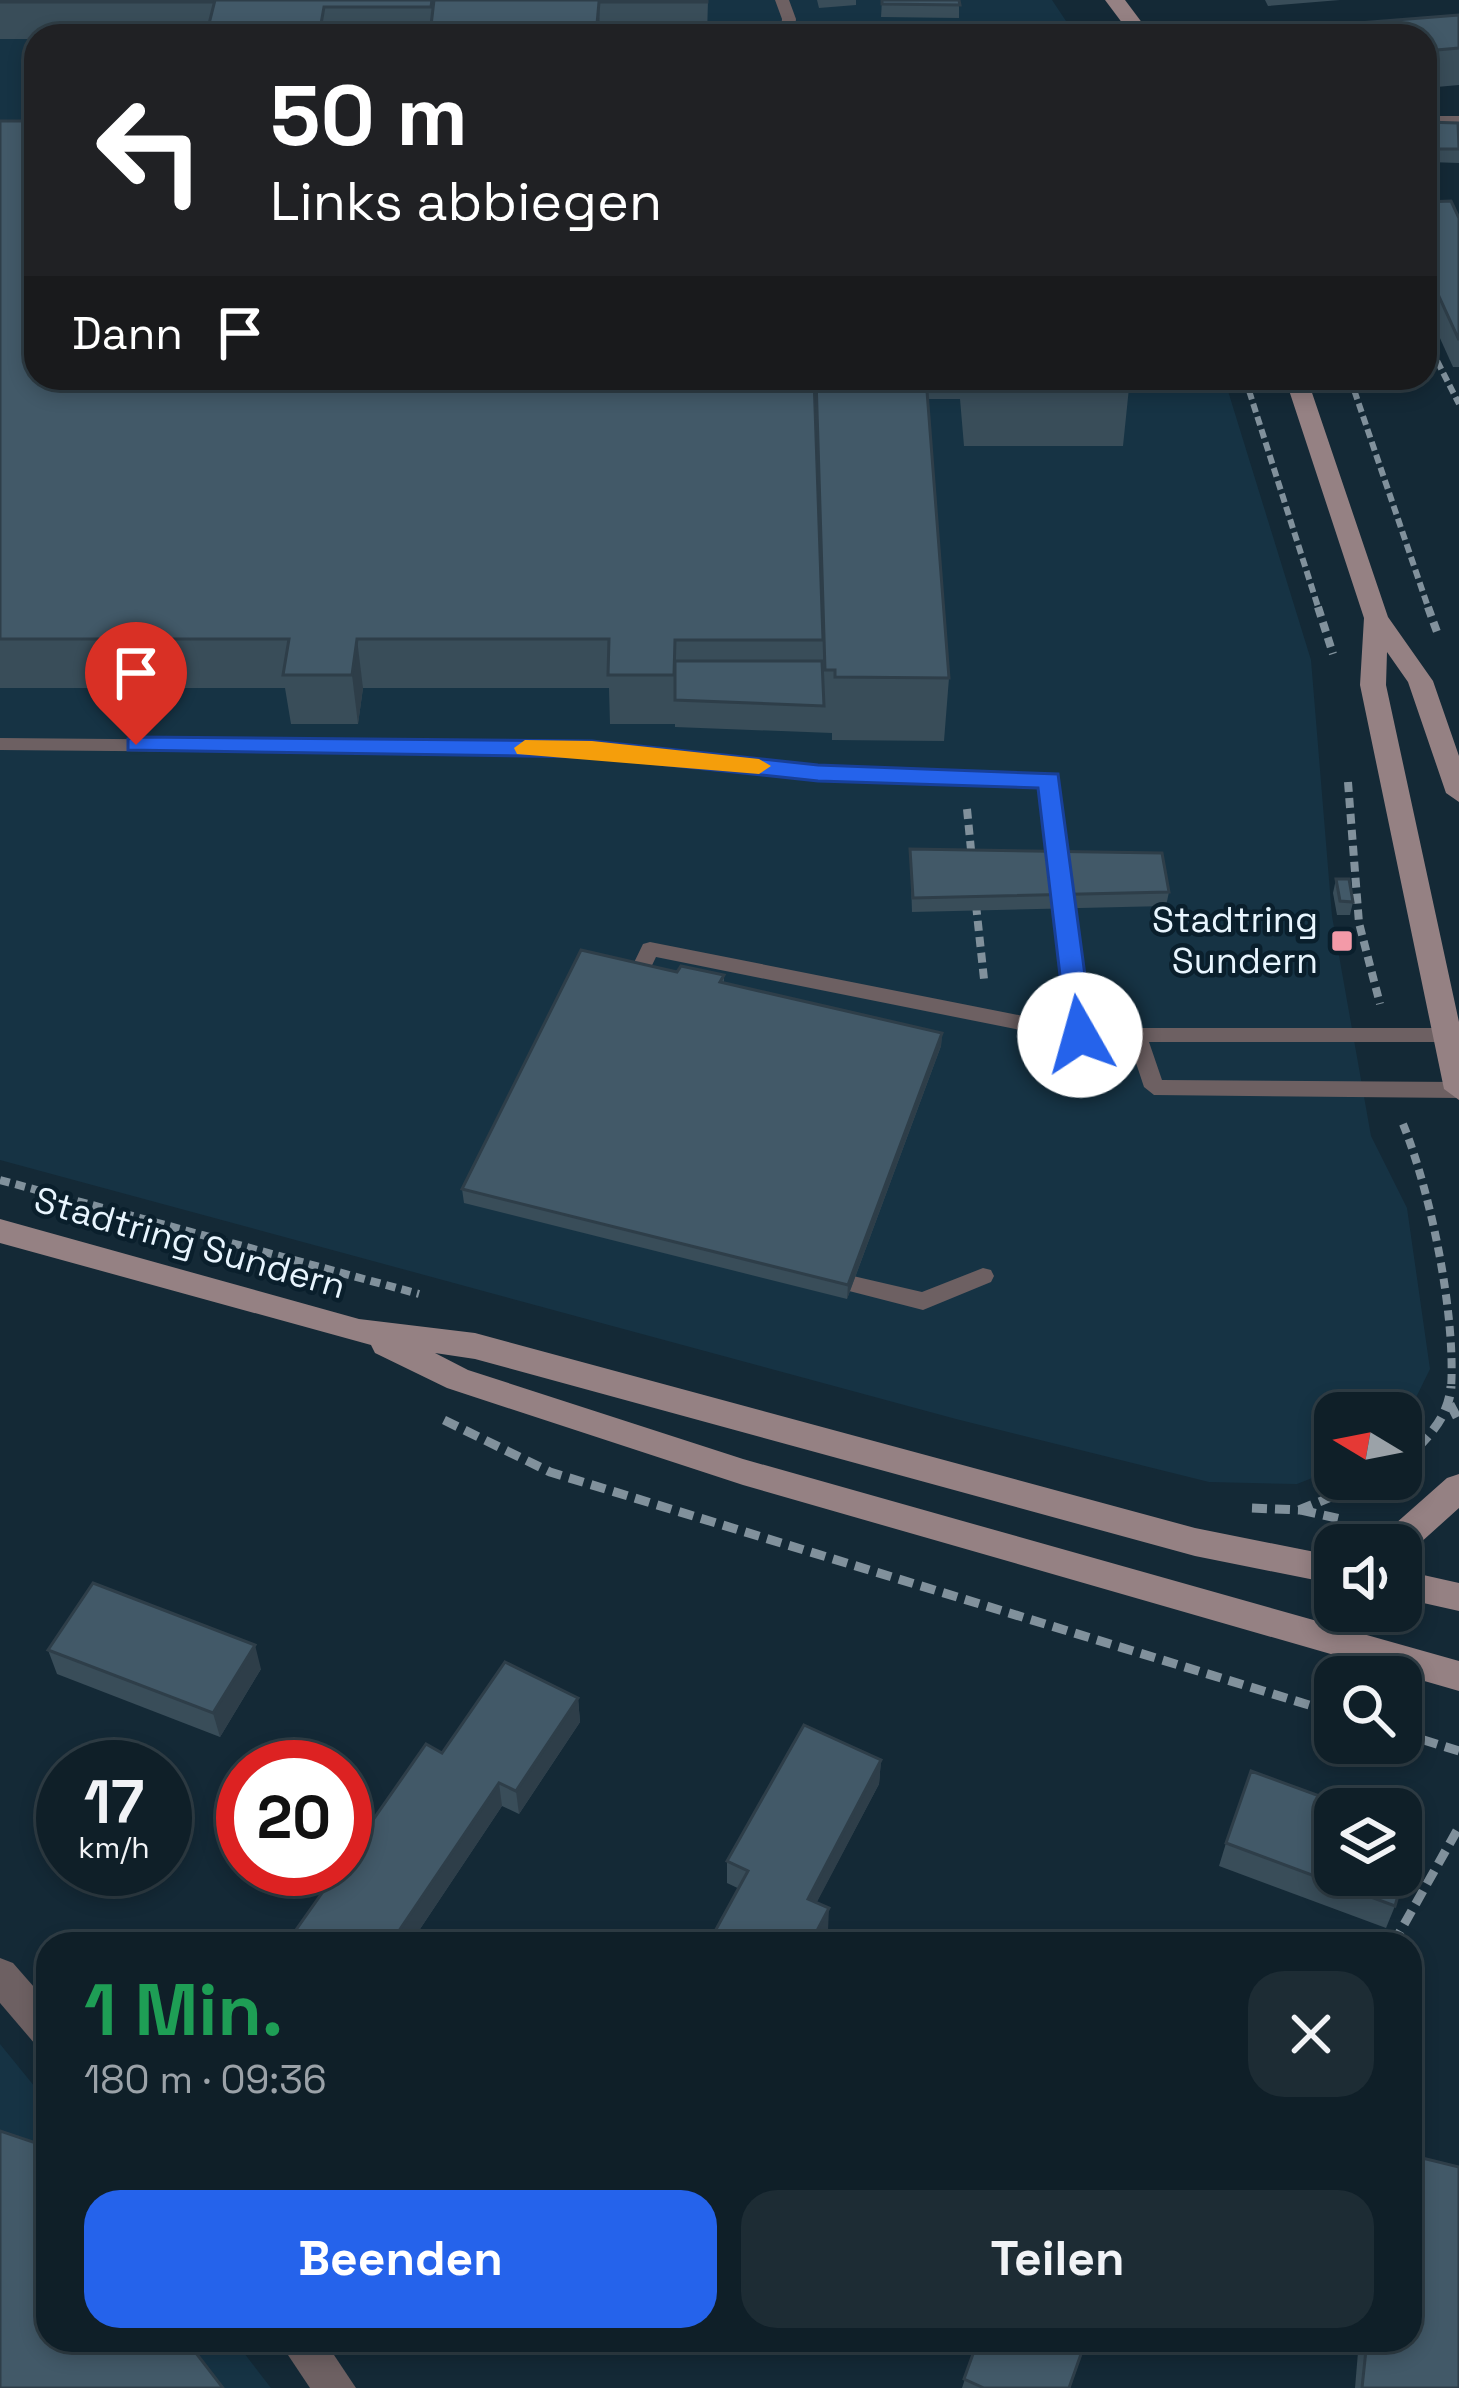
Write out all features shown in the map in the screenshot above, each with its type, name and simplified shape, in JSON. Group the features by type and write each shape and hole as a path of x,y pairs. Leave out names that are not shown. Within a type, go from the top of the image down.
{"main road":[{"path":"1300,390 1376,618 1420,681 1459,793"},
{"path":"1376,618 1373,685 1453,1036 1459,1090"},
{"name":"Stadtring Sundern","path":"0,1231 359,1331 475,1346 1195,1543 1314,1563"},
{"name":"Stadtring Sundern","path":"359,1331 458,1379 743,1472 1459,1676"},
{"path":"1418,1524 1459,1488"},
{"path":"1422,1589 1459,1597"}],"street":[{"path":"0,1976 36,2017"},
{"path":"308,2352 336,2388"}],"lane":[{"path":"0,744 592,749 818,773 1049,780 1080,1035"},
{"path":"637,977 650,949 1080,1035 1453,1036"},
{"path":"1137,1035 1154,1087 1459,1090"},
{"path":"853,1284 922,1301 983,1276"}],"path":[{"path":"1437,361 1459,404"},
{"path":"1249,390 1336,675"},
{"path":"1353,390 1425,605"},
{"path":"1347,766 1355,882 1372,984"},
{"path":"964,778 973,865"},
{"path":"975,887 987,1018"},
{"path":"1403,1123 1405,1138 1418,1161 1454,1348 1450,1404 1422,1444"},
{"path":"1450,1404 1459,1421"},
{"path":"430,1414 550,1472 1314,1707"},
{"path":"1299,1510 1340,1524"},
{"path":"1422,1740 1459,1751"},
{"path":"1400,1932 1459,1827"}],"shaded area":[{"path":"0,0 1052,0 1068,24 24,24 24,390 1228,390 1311,660 1332,916 1371,1136 1407,1208 1430,1369 1419,1392 1314,1392 1314,1477 1297,1484 1209,1482 956,1419 0,1160"},
{"path":"0,2044 36,2088 36,2352 243,2352 271,2388 0,2388"}],"building":[{"path":"215,0 215,2 0,2"},
{"path":"215,0 432,0 431,7 324,7 321,24 209,24"},
{"path":"434,0 707,0 599,2 597,24 431,24"},
{"path":"882,0 959,0 960,5 882,4"},
{"path":"1459,15 1459,48 1437,50 1437,24 1345,24"},
{"path":"0,121 24,121 24,390 814,390 823,640 675,640 674,675 608,675 609,639 357,639 352,675 283,675 289,639 0,639"},
{"path":"1437,122 1458,123 1459,149 1437,149"},
{"path":"1451,201 1459,218 1459,340 1437,292 1437,202"},
{"path":"816,390 927,390 949,678 835,677 835,670 825,670"},
{"path":"675,661 822,661 824,706 675,700"},
{"path":"910,849 1162,853 1169,892 913,898"},
{"path":"1336,879 1349,879 1353,902 1340,901"},
{"path":"581,950 677,972 681,966 724,975 720,982 942,1033 848,1285 462,1189"},
{"path":"93,1583 255,1645 213,1713 48,1650"},
{"path":"505,1662 578,1698 516,1791 499,1783 398,1932 294,1932 320,1896 372,1896 372,1821 426,1744 442,1753"},
{"path":"804,1725 881,1760 808,1899 829,1908 816,1932 715,1932 748,1871 727,1861"},
{"path":"1251,1771 1314,1794 1314,1876 1226,1843"},
{"path":"1368,1896 1398,1896 1395,1906"},
{"path":"0,2131 36,2143 36,2352 195,2352 223,2388 0,2388"},
{"path":"1422,2158 1459,2167 1459,2388 1362,2388 1366,2352 1422,2352"},
{"path":"974,2352 1082,2352 1069,2388 984,2388 964,2379"}],"slow traffic":[{"path":"525,748 592,749 759,766"}],"place":[{"name":"Stadtring Sundern","path":"1342,941"}],"route":[{"path":"136,745 592,749 818,773 1049,780 1080,1035"}]}
